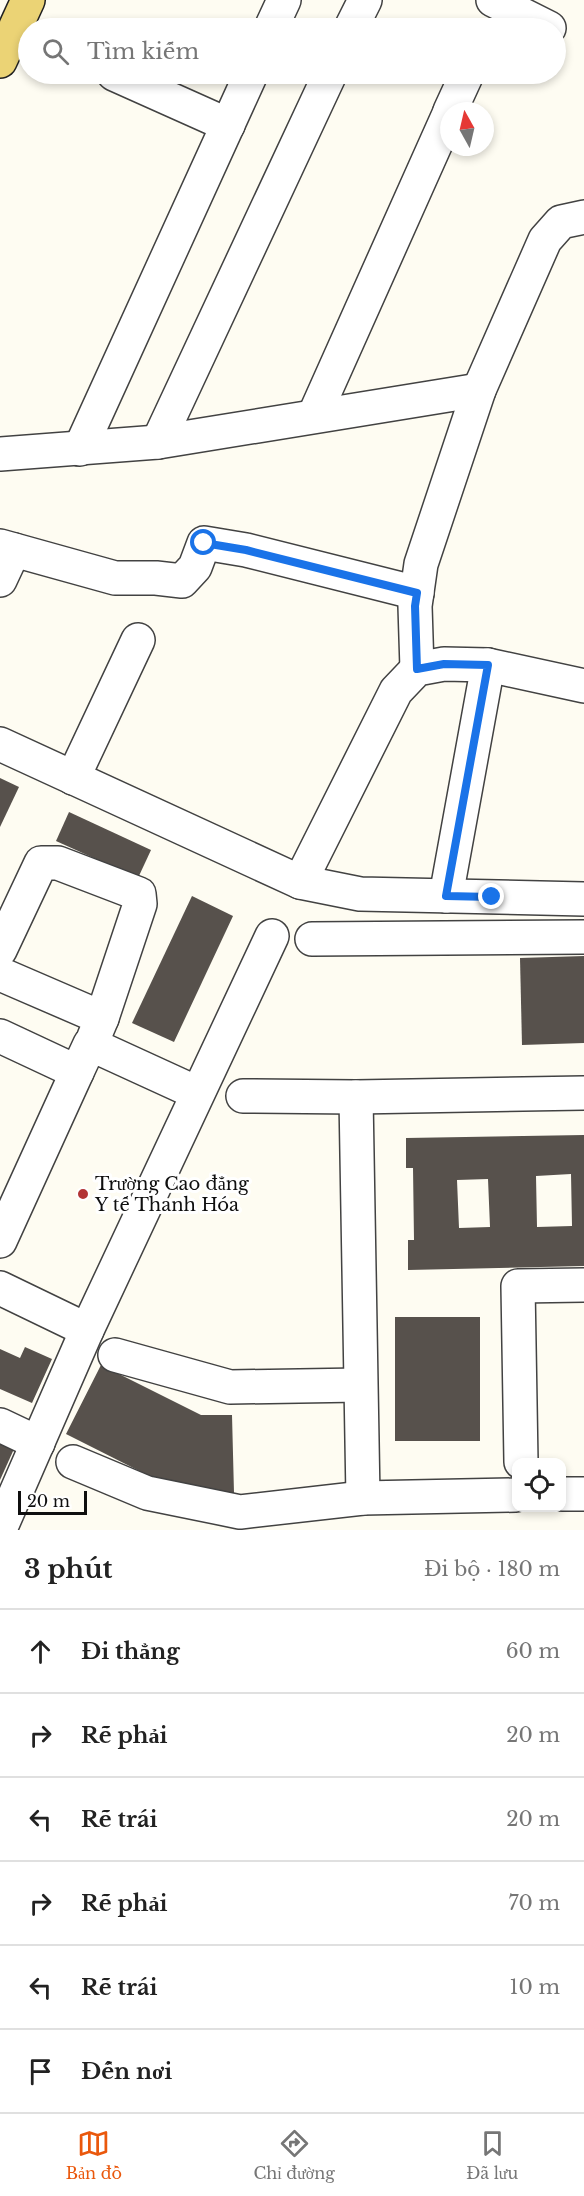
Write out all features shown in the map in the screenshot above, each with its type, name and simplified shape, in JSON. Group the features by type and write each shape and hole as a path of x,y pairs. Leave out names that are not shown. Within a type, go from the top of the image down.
{"main road":[{"path":"20,18 28,0"},
{"path":"0,61 18,22"}],"street":[{"path":"276,18 284,0"},
{"path":"356,18 365,0"},
{"path":"493,10 516,18"},
{"path":"136,84 228,125"},
{"path":"80,449 246,84"},
{"path":"158,442 325,84"},
{"path":"455,102 463,84"},
{"path":"314,416 440,135"},
{"path":"417,669 415,606 422,564 479,390 545,240 561,222 584,217"},
{"path":"1,457 158,442 479,390"},
{"path":"0,580 7,548 115,578 156,578 182,581 195,567 204,543 246,550 417,593"},
{"path":"73,778 138,640"},
{"path":"300,882 396,691 417,669 444,664 488,665 584,686"},
{"path":"446,896 488,665"},
{"path":"0,744 300,882 360,894 584,899"},
{"path":"0,950 41,863 58,863 139,894 140,904 90,1045 0,1240"},
{"path":"1,1527 87,1330 272,936"},
{"path":"312,939 584,937"},
{"path":"0,974 90,1045 197,1094"},
{"path":"0,1036 90,1045"},
{"path":"243,1096 584,1094"},
{"path":"356,1097 363,1498"},
{"path":"521,1458 518,1286 584,1285"},
{"path":"0,1288 87,1330"},
{"path":"115,1355 230,1388 360,1384"},
{"path":"0,1425 38,1443"},
{"path":"73,1462 147,1493 240,1512 363,1498 512,1495"},
{"path":"566,1494 584,1494"}],"building":[{"path":"0,778 19,787 0,827"},
{"path":"69,812 151,850 138,878 56,841"},
{"path":"192,896 233,916 174,1042 132,1023"},
{"path":"584,956 584,1043 522,1045 520,958"},
{"path":"584,1135 584,1266 408,1270 408,1240 414,1240 413,1168 406,1168 406,1138","holes":["571,1174 572,1226 537,1227 536,1176","488,1179 490,1227 459,1228 457,1180"]},
{"path":"395,1317 480,1317 480,1441 395,1441"},
{"path":"25,1347 52,1359 32,1403 0,1389 0,1349 20,1358"},
{"path":"101,1365 201,1415 232,1415 234,1493 187,1495 66,1434"},
{"path":"0,1443 14,1449 0,1480"}],"place":[{"name":"Trường Cao đẳng Y tế Thanh Hóa","path":"83,1194"}],"route":[{"path":"204,543 246,550 417,593 415,606 417,669 444,664 488,665 446,896 492,897"}]}
